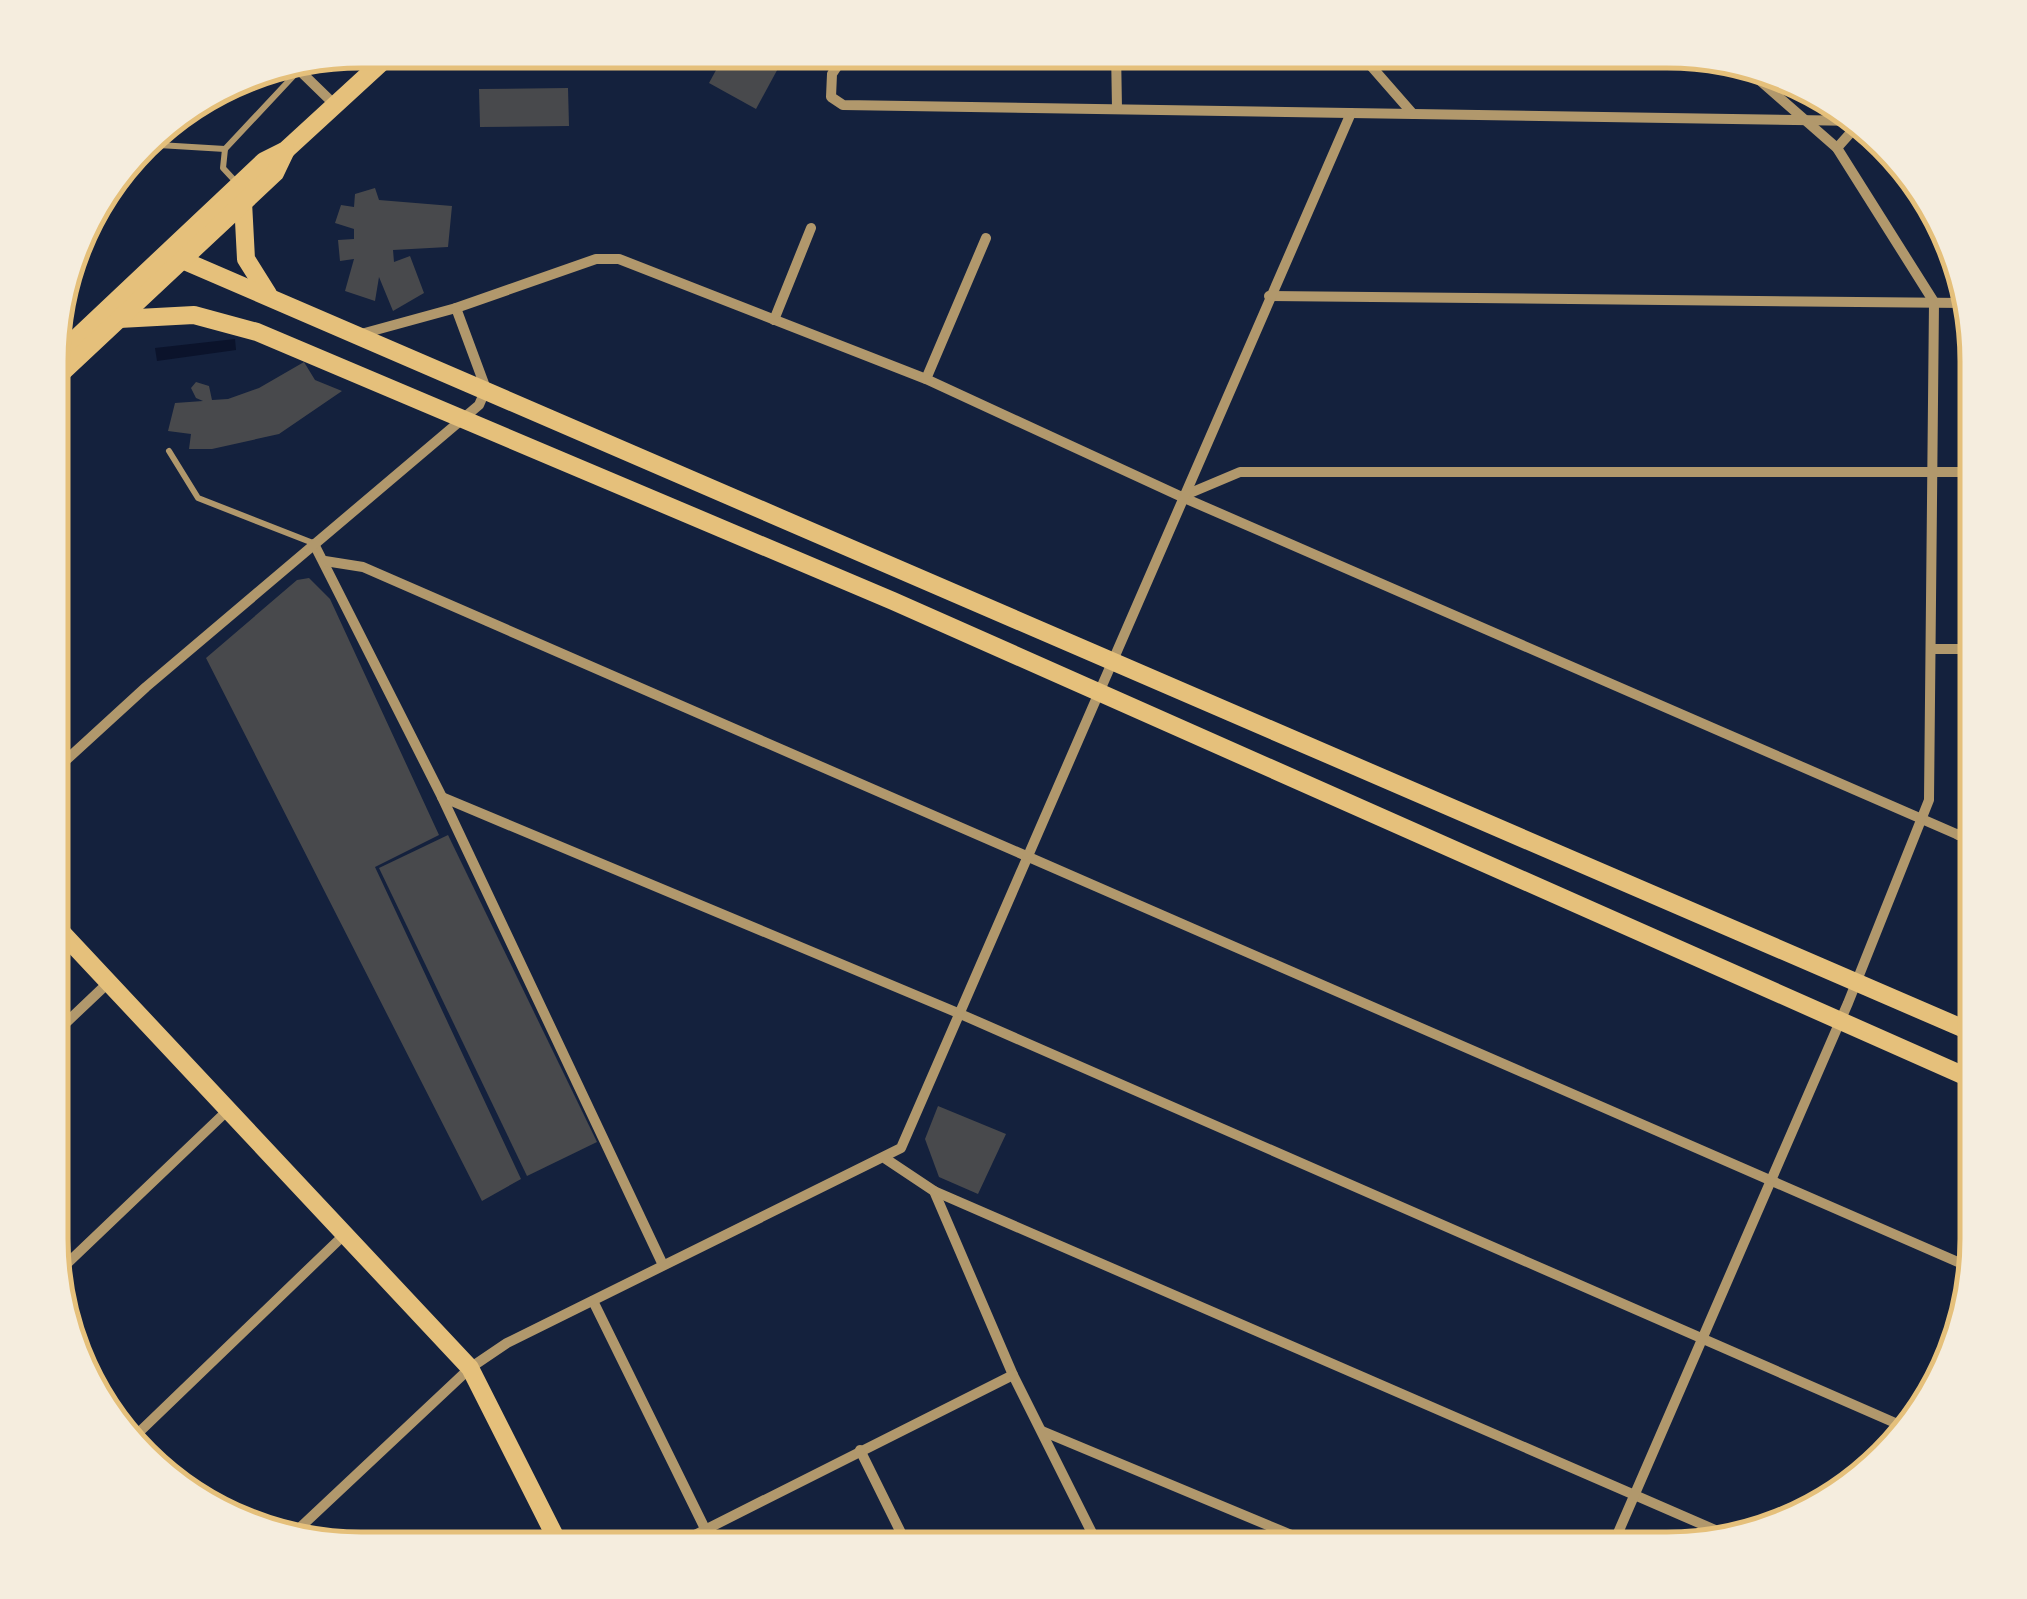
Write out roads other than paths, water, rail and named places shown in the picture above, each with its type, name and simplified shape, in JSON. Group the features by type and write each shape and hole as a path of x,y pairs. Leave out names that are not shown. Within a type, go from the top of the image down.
{"main road":[{"path":"69,346 241,194 264,162 286,150 375,68"},
{"path":"241,194 246,260 271,298"},
{"path":"174,256 1959,1027"},
{"path":"68,366 119,319 174,256"},
{"path":"119,319 194,315 237,324 876,594 1959,1074"},
{"path":"68,938 470,1368 552,1531"}],"street":[{"path":"839,68 830,85 832,96 843,106 1834,120"},
{"path":"1116,68 1117,109"},
{"path":"1373,68 1413,114"},
{"path":"306,73 336,105"},
{"path":"1618,1532 1840,1022 1929,800 1934,302 1836,148 1810,120 1759,82"},
{"path":"301,1526 470,1368 506,1344 886,1159 907,1138 1096,694 1351,113"},
{"path":"1836,148 1850,132"},
{"path":"774,320 811,228"},
{"path":"926,380 986,238"},
{"path":"360,335 456,308 606,257 926,380 1958,835"},
{"path":"1269,296 1954,303"},
{"path":"68,759 314,544 480,406 486,389 456,308"},
{"path":"1182,496 1240,472 1960,472"},
{"path":"314,544 442,797 663,1265"},
{"path":"325,561 364,567 1958,1262"},
{"path":"1932,649 1960,649"},
{"path":"442,797 958,1013 1894,1423"},
{"path":"68,1021 108,982"},
{"path":"69,1262 228,1110"},
{"path":"886,1159 934,1191 1710,1528"},
{"path":"934,1191 1012,1375 1091,1532"},
{"path":"140,1432 345,1234"},
{"path":"593,1301 706,1529"},
{"path":"701,1531 1012,1375"},
{"path":"1042,1431 1284,1532"},
{"path":"860,1450 901,1531"}],"lane":[{"path":"241,194 222,168 225,149 286,77"},
{"path":"161,145 225,149"},
{"path":"169,451 198,498 314,544"}],"water":[{"path":"235,339 236,350 157,361 155,348"}]}
